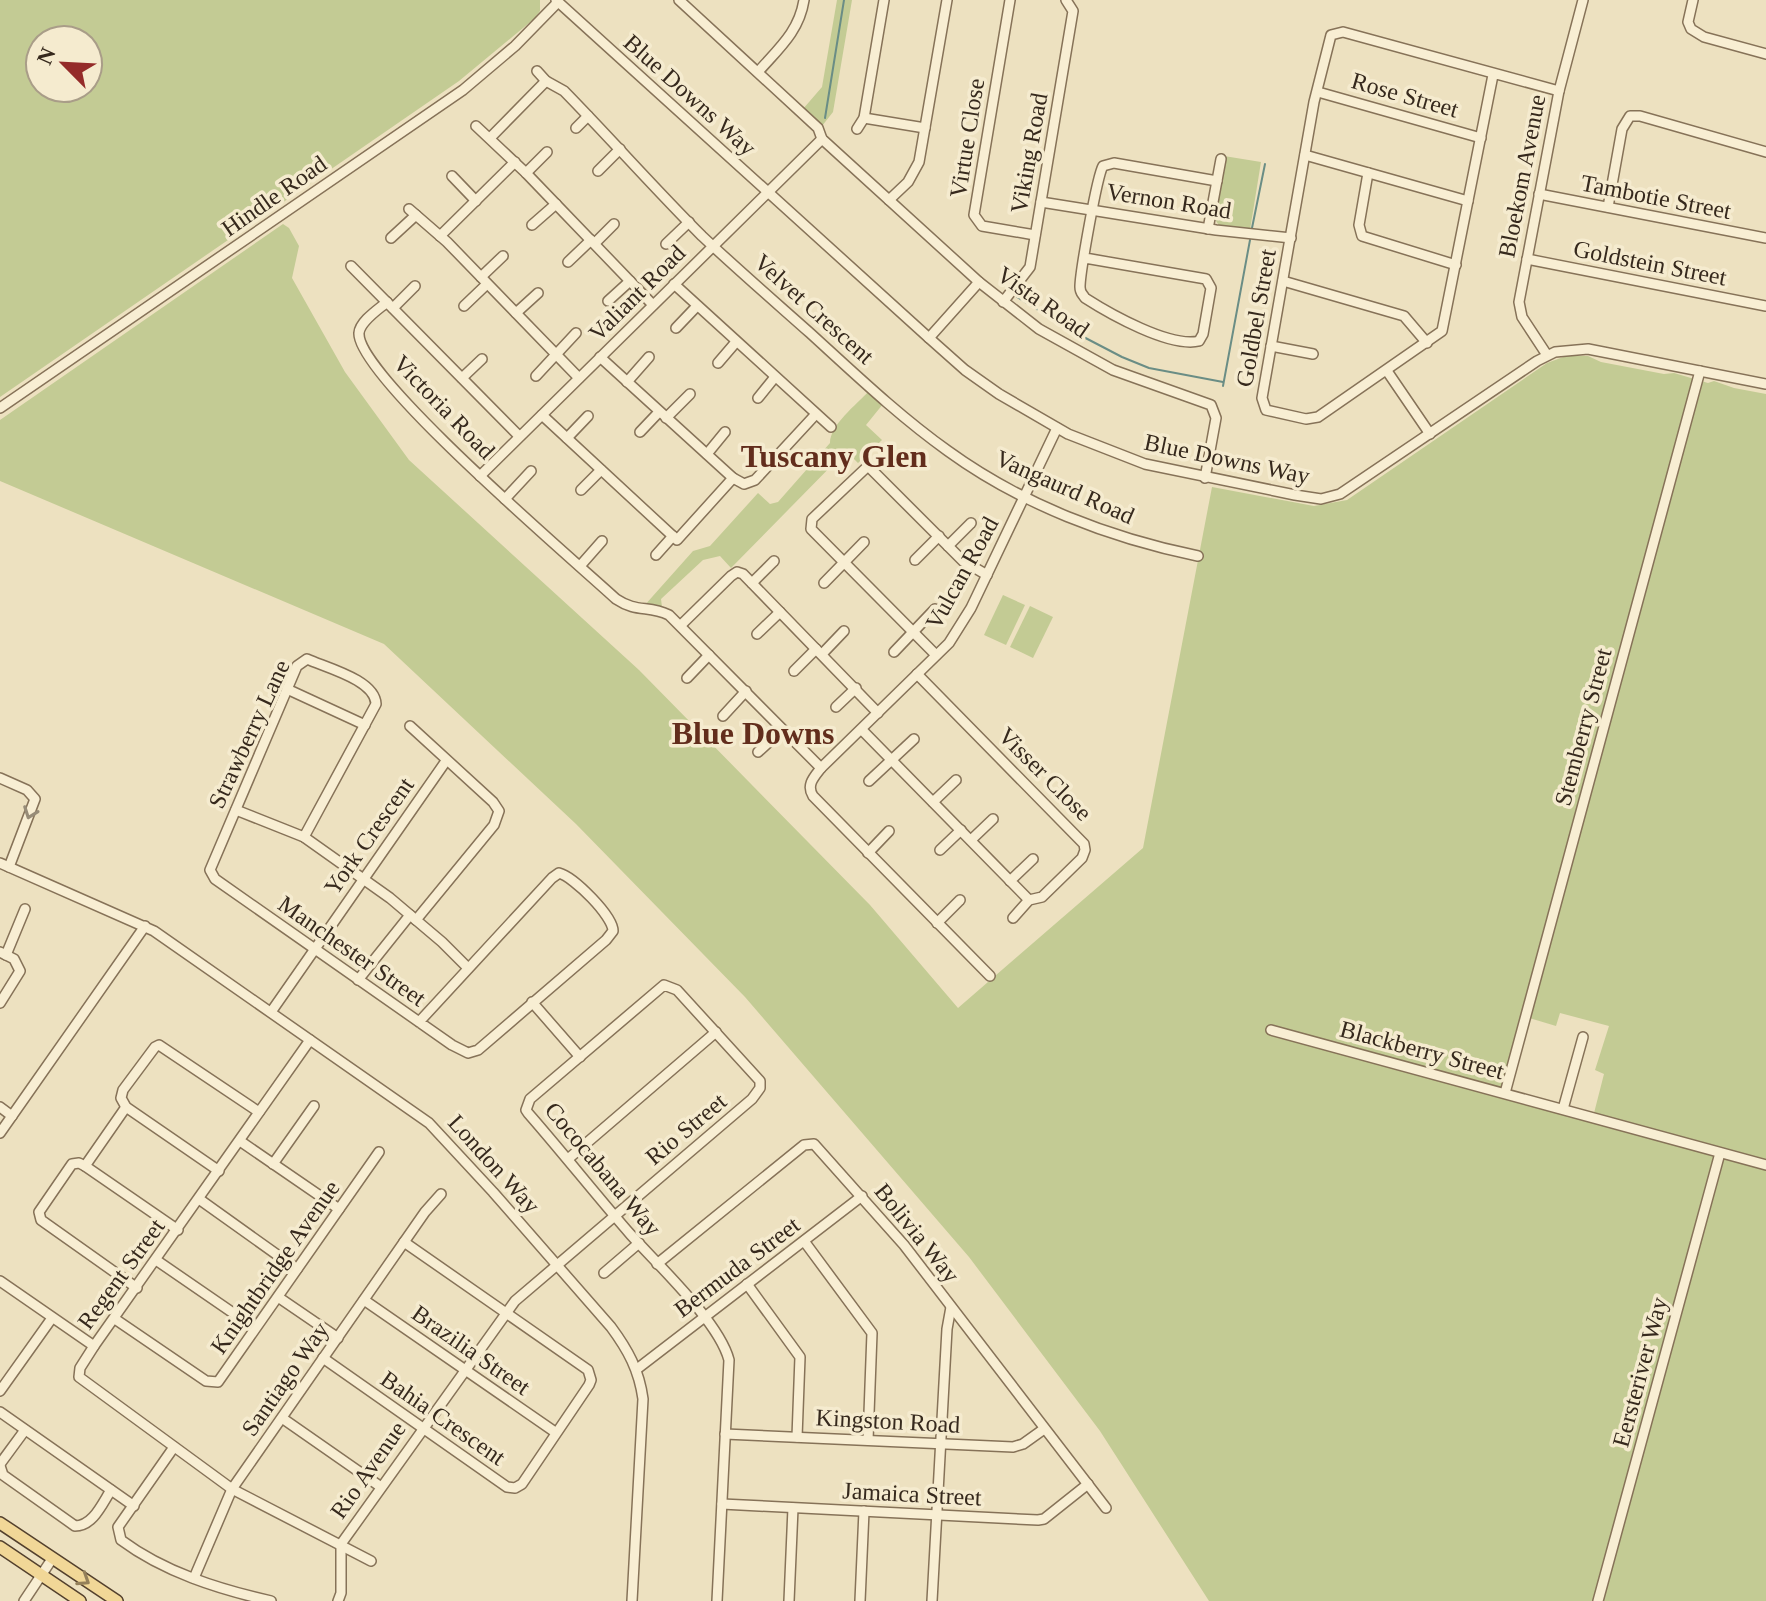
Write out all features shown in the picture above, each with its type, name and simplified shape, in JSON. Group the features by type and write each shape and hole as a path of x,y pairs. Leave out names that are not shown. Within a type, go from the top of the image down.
{"main road":[{"path":"0,1523 117,1601"},
{"path":"0,1547 80,1601"}],"street":[{"name":"Vista Road","path":"679,0 818,128 822,139 1003,302 1039,329 1096,362 1139,381 1211,405 1216,418 1205,478"},
{"path":"758,72 794,31 800,21 804,0"},
{"path":"857,129 864,118 884,0"},
{"path":"889,200 914,174 919,162 947,0"},
{"name":"Virtue Close","path":"1010,0 974,215 982,226 1035,235"},
{"name":"Bloekom Avenue","path":"1547,355 1520,312 1520,297 1559,91 1583,0"},
{"path":"1693,0 1688,22 1696,33 1766,54"},
{"name":"Blue Downs Way","path":"557,1 965,370 1057,428 1120,456 1205,478 1321,499 1340,494 1547,355 1566,349 1588,349 1766,384"},
{"name":"Hindle Road","path":"0,408 463,90 515,46 557,1"},
{"name":"Viking Road","path":"1003,302 1029,270 1073,11 1068,2"},
{"name":"Goldbel Street","path":"1493,75 1441,333 1314,419 1266,410 1261,401 1305,155 1328,41 1334,33 1340,32 1559,91"},
{"name":"Velvet Crescent","path":"537,71 546,81 562,89 713,245 888,404"},
{"path":"490,138 546,81"},
{"name":"Rose Street","path":"1318,92 1481,138"},
{"path":"576,128 588,116"},
{"path":"1608,207 1622,129 1630,116 1640,116 1766,152"},
{"path":"864,118 925,128"},
{"path":"476,126 526,173 653,305"},
{"name":"Valiant Road","path":"480,476 822,139"},
{"path":"598,171 620,149"},
{"path":"526,173 547,152"},
{"path":"1305,155 1468,201"},
{"path":"1208,229 1221,159"},
{"path":"440,236 515,162"},
{"path":"1085,258 1206,279 1211,288 1201,340 1194,343 1158,334 1085,298 1080,289 1085,258 1093,210 1099,172 1108,163 1217,181"},
{"path":"1368,173 1359,225 1362,236 1456,265"},
{"path":"452,176 476,201"},
{"name":"Tambotie Street","path":"1539,194 1766,238"},
{"name":"Vernon Road","path":"1041,202 1208,229 1291,238"},
{"path":"532,225 556,204"},
{"path":"391,238 412,212 440,236 579,378"},
{"path":"666,244 689,222"},
{"path":"568,262 614,224"},
{"path":"464,306 503,256"},
{"name":"Goldstein Street","path":"1527,259 1766,306"},
{"path":"351,266 519,436"},
{"path":"608,301 630,281"},
{"path":"1283,281 1404,316 1427,343"},
{"path":"929,338 979,282"},
{"path":"674,284 831,427"},
{"path":"390,305 415,286"},
{"path":"516,313 538,293"},
{"name":"Victoria Road","path":"390,305 360,328 359,338 403,400 480,476 625,605 637,610 658,610 681,625 821,768"},
{"path":"676,328 697,306"},
{"path":"536,376 576,333"},
{"path":"718,363 736,342"},
{"path":"1271,346 1313,354"},
{"path":"600,357 733,478 744,484 755,480 816,414"},
{"path":"627,382 649,357"},
{"path":"462,378 482,359"},
{"path":"1387,371 1430,434"},
{"name":"Stemberry Street","path":"1505,1093 1700,371"},
{"path":"758,398 775,377"},
{"path":"640,432 690,394"},
{"name":"Vangaurd Road","path":"888,404 949,452 1024,496 1122,536 1198,556"},
{"path":"542,415 677,540 733,478"},
{"path":"567,438 588,416"},
{"name":"Vulcan Road","path":"868,853 813,796 810,787 812,779 936,655 961,625 1057,428"},
{"path":"707,454 725,432"},
{"path":"936,655 811,529 810,522 868,466 967,565 987,575"},
{"path":"581,490 601,470"},
{"path":"505,499 531,471"},
{"path":"948,546 971,523"},
{"path":"656,555 673,536"},
{"path":"915,560 939,536"},
{"path":"580,566 602,541"},
{"path":"824,583 864,542"},
{"path":"752,583 774,561"},
{"path":"681,625 737,572 752,583 878,713"},
{"path":"894,652 935,609"},
{"path":"757,634 780,612"},
{"path":"794,671 844,631"},
{"path":"687,678 709,655"},
{"name":"Strawberry Lane","path":"210,870 297,666 307,659 369,687 376,696 376,704 304,837"},
{"name":"Visser Close","path":"917,674 1084,844 1084,855 1074,866 1042,897 1029,900 1013,918"},
{"path":"836,707 856,688"},
{"path":"287,689 365,725"},
{"path":"723,716 746,691"},
{"path":"358,980 499,817 493,802 410,726"},
{"path":"758,752 782,730"},
{"path":"862,730 1029,900"},
{"path":"869,781 914,739"},
{"name":"York Crescent","path":"271,1012 446,761"},
{"path":"0,778 27,790 35,799 4,865"},
{"path":"933,802 956,780"},
{"path":"236,810 304,837 413,918 468,968"},
{"path":"971,840 993,819"},
{"path":"940,850 961,830"},
{"path":"889,831 868,853 990,976"},
{"path":"1010,881 1033,859"},
{"name":"London Way","path":"4,865 145,926 439,1132 611,1327 637,1369 643,1399 632,1601"},
{"name":"Manchester Street","path":"210,870 215,879 464,1052 478,1050 532,1002"},
{"path":"419,1022 559,873 566,875 610,920 613,931 532,1002 580,1057"},
{"path":"937,923 960,900"},
{"path":"0,1003 20,971 14,959 3,954 25,909"},
{"path":"0,1133 145,926"},
{"name":"Cococabana Way","path":"717,1601 729,1360 719,1337 703,1317 526,1110 530,1099 664,985 674,987 760,1081"},
{"name":"Blackberry Street","path":"1271,1030 1766,1165"},
{"path":"568,1159 716,1032"},
{"path":"1563,1109 1583,1037"},
{"name":"Regent Street","path":"310,1040 94,1346 80,1368 81,1381 232,1489 371,1561"},
{"path":"219,1171 126,1107 121,1098 123,1090 159,1045 259,1112"},
{"name":"Rio Street","path":"557,1266 752,1099 760,1088 760,1081"},
{"path":"273,1164 314,1106"},
{"path":"0,1107 12,1116"},
{"path":"85,1166 126,1107"},
{"path":"240,1141 339,1209"},
{"name":"Bolivia Way","path":"657,1264 804,1145 818,1146 904,1245 1106,1508"},
{"name":"Knightbridge Avenue","path":"115,1319 206,1381 214,1383 222,1378 379,1152"},
{"name":"Eersteriver Way","path":"1598,1601 1720,1153"},
{"path":"137,1288 39,1218 39,1212 72,1164 85,1166 178,1230"},
{"name":"Santiago Way","path":"194,1578 232,1489 425,1212 441,1194"},
{"name":"Bermuda Street","path":"637,1369 862,1196"},
{"path":"199,1199 297,1269"},
{"path":"804,1241 872,1333 868,1440"},
{"name":"Bahia Crescent","path":"323,1358 511,1488 522,1484 589,1385 591,1375 507,1311 404,1242"},
{"path":"604,1273 639,1243"},
{"path":"156,1260 255,1328"},
{"name":"Rio Avenue","path":"338,1601 341,1593 341,1544 507,1311 557,1266"},
{"path":"0,1281 94,1346"},
{"path":"747,1284 800,1357 797,1437"},
{"path":"278,1297 338,1338"},
{"name":"Brazilia Street","path":"364,1300 555,1432"},
{"path":"932,1601 947,1329 951,1307"},
{"path":"0,1391 52,1318"},
{"path":"0,1412 134,1506"},
{"path":"282,1418 381,1487"},
{"name":"Kingston Road","path":"725,1434 1013,1447 1023,1444 1044,1429"},
{"path":"25,1430 0,1465 3,1475 75,1526 89,1523 111,1490"},
{"path":"174,1447 118,1527 121,1540 138,1553 194,1578 271,1601"},
{"name":"Jamaica Street","path":"722,1504 1041,1520 1088,1484"},
{"path":"789,1601 793,1508"},
{"path":"860,1601 864,1511"},
{"path":"24,1601 52,1559"}],"green space":[{"path":"0,0 540,0 540,11 535,18 459,81 0,397"},
{"path":"837,0 852,0 833,112 822,126 803,109 822,87"},
{"path":"1224,156 1261,162 1250,230 1220,227 1214,218"},
{"path":"283,224 289,228 299,246 292,278 345,372 409,460 639,670 870,905 958,1008 1143,848 1212,487 1314,506 1347,500 1547,363 1566,356 1588,356 1601,362 1664,374 1674,373 1766,394 1766,1601 1209,1601 1100,1431 969,1257 745,997 576,824 384,644 0,481 0,420","holes":["1560,1013 1609,1026 1595,1070 1604,1074 1593,1117 1506,1092 1526,1017 1556,1026"]},
{"path":"869,391 883,404 866,425 882,440 858,463 846,451 731,568 720,556 703,560 661,599 662,607 644,606 693,551 710,546 758,493 770,504 778,502 830,443 839,422"},
{"path":"1003,595 1025,605 1006,645 984,635"},
{"path":"1030,606 1053,617 1033,658 1010,647"}],"waterway":[{"path":"825,118 844,0"},
{"path":"1252,228 1265,164"},
{"path":"1223,386 1250,240"},
{"path":"1017,297 1122,357 1149,368 1223,382"}],"district":[{"name":"Tuscany Glen","path":"834,456"},
{"name":"Blue Downs","path":"753,733"}]}
